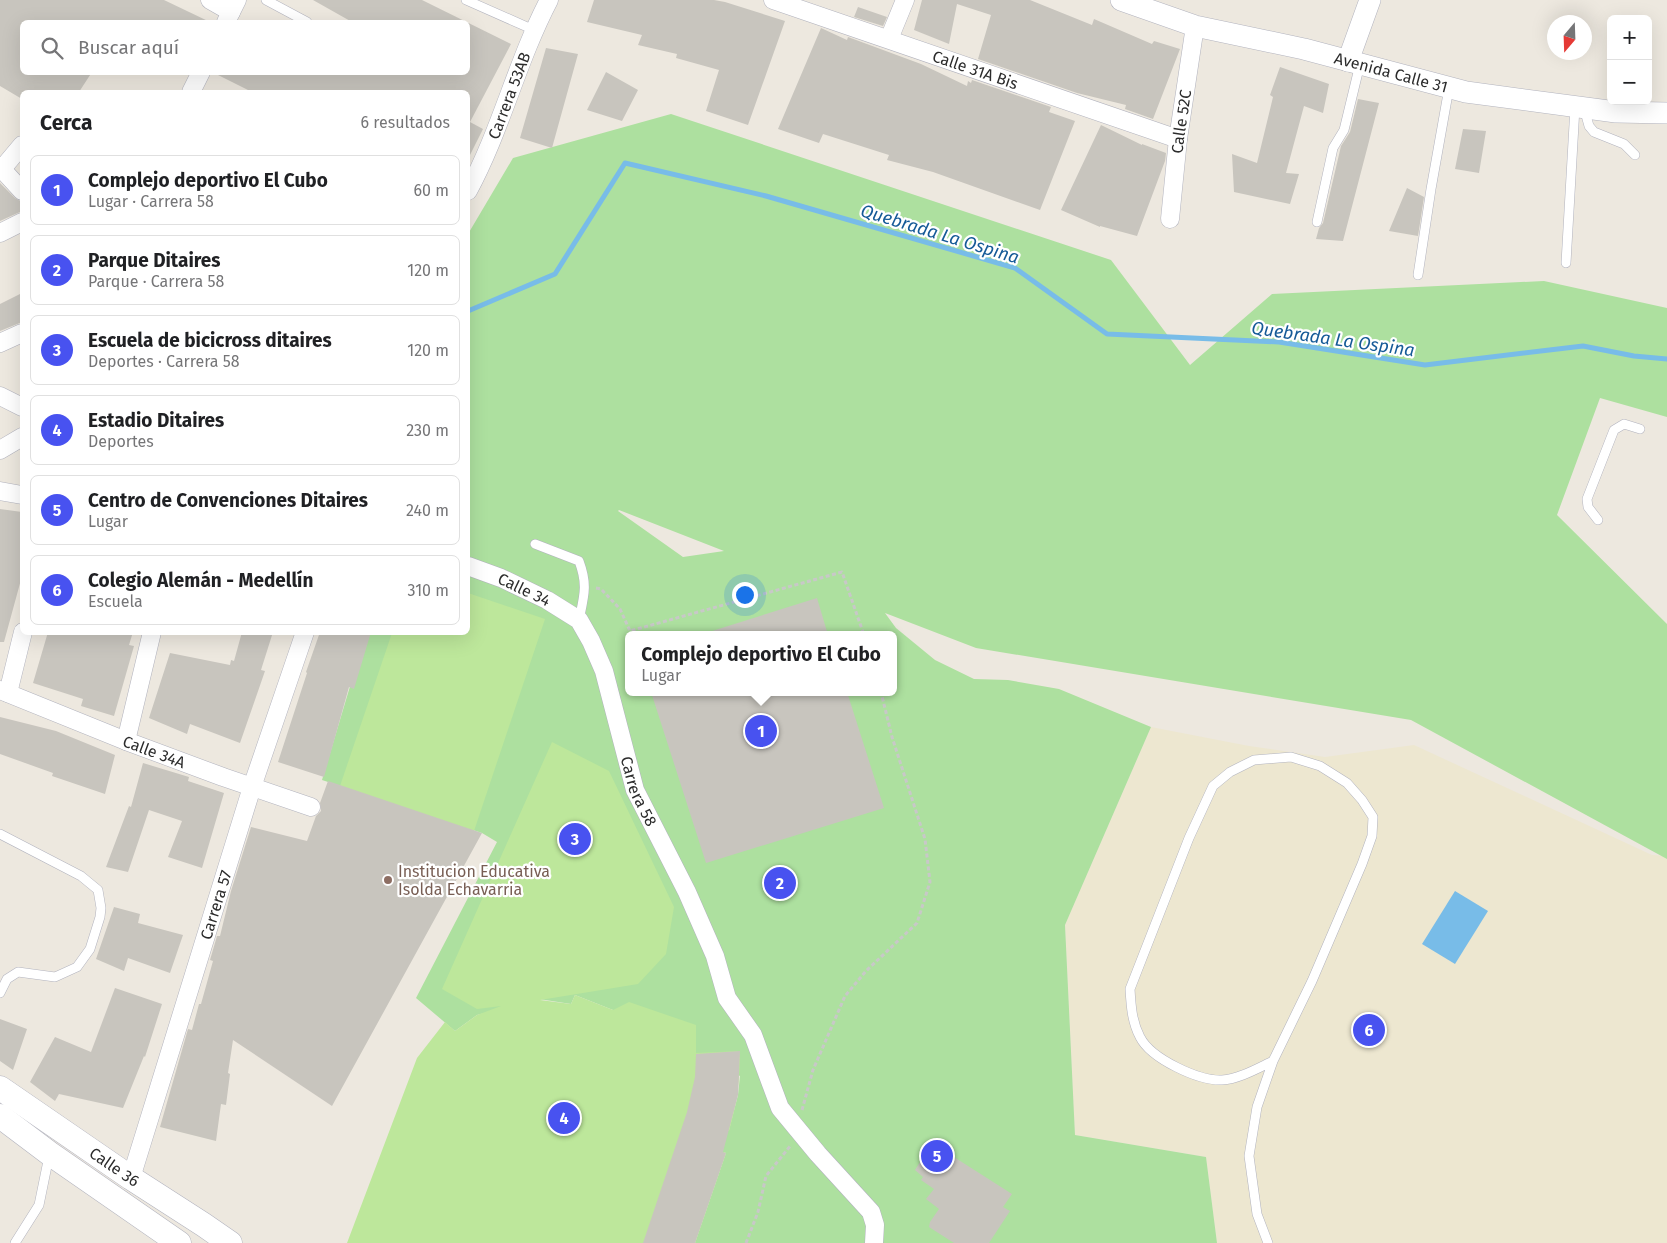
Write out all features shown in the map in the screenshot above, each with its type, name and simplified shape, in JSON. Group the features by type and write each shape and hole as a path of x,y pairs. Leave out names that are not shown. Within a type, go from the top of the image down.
{"main road":[{"name":"Calle 36","path":"0,1088 230,1243"},
{"name":"Calle 36","path":"0,1116 179,1243"}],"street":[{"path":"210,0 231,11"},
{"name":"Carrera 53AB","path":"470,187 480,167 534,30 549,0"},
{"name":"Calle 31A Bis","path":"772,0 1178,139"},
{"path":"889,39 905,0"},
{"name":"Avenida Calle 31","path":"1121,0 1195,26 1304,49 1466,92 1616,112 1667,113"},
{"path":"1354,62 1370,0"},
{"name":"Calle 52C","path":"1170,219 1178,139 1195,26"},
{"path":"20,147 1,168 20,189"},
{"path":"0,233 20,223"},
{"path":"0,343 20,334"},
{"path":"0,396 20,406"},
{"path":"0,450 20,438"},
{"path":"0,492 20,495"},
{"name":"Calle 34","path":"470,567 501,578 547,600 579,620"},
{"name":"Carrera 58","path":"579,620 591,641 604,671 636,790 687,892 715,956 727,998 753,1035 780,1108 871,1212 875,1225 874,1243"},
{"path":"4,692 22,635"},
{"path":"126,741 151,635"},
{"name":"Carrera 57","path":"131,1178 252,787 304,635"},
{"name":"Calle 34A","path":"4,692 126,741 311,807"}],"lane":[{"path":"266,0 303,20"},
{"path":"466,0 534,30"},
{"path":"1317,222 1333,148 1344,130 1354,62"},
{"path":"1418,275 1449,87"},
{"path":"1580,107 1594,132 1624,144 1636,155"},
{"path":"1566,263 1580,107"},
{"path":"1598,520 1588,506 1587,499 1614,430 1624,424 1640,429"},
{"path":"535,544 580,561 585,576 585,588 579,620"},
{"path":"1268,1243 1257,1214 1249,1156 1257,1107 1273,1061 1312,981 1362,864 1372,836 1373,817 1362,800 1346,783 1320,766 1292,757 1254,760 1230,772 1213,786 1189,838 1130,989 1131,1014 1141,1039 1163,1061 1182,1070 1222,1080 1241,1075 1273,1061"},
{"path":"0,834 81,876 98,890 101,908 90,949 77,968 55,977 18,972 7,979 0,994"},
{"path":"16,1242 39,1205 50,1153"}],"path":[{"path":"585,588 601,589 620,609 630,631 842,572 863,631"},
{"path":"746,1243 758,1212 766,1176 801,1133 802,1108 813,1070 844,996 866,971 917,923 930,882 925,839 892,737 882,696"}],"shaded area":[{"path":"1151,727 1249,746 1325,757 1414,745 1652,855 1667,856 1667,1243 1217,1243 1206,1157 1075,1135 1065,925"}],"green space":[{"path":"671,114 1111,260 1190,365 1272,294 1544,281 1667,308 1667,417 1600,398 1557,515 1667,624 1667,859 1411,720 976,648 885,613 896,628 935,660 974,679 1008,680 1059,689 1151,727 1065,925 1075,1135 1206,1157 1217,1243 695,1243 726,1153 715,1149 722,1128 729,1130 738,1095 740,1076 613,1010 575,995 571,1004 539,999 477,1015 455,1031 416,998 497,842 482,833 322,780 365,635 470,635 470,231 513,158","holes":["619,510 724,551 683,557"]},
{"path":"470,594 545,619 474,831 340,786 391,635 470,635"},
{"path":"552,742 609,771 674,907 666,954 638,984 540,1000 571,1004 575,995 613,1010 629,1002 696,1025 696,1053 740,1051 738,1091 732,1121 729,1131 723,1128 715,1149 726,1153 695,1243 347,1243 417,1058 445,1022 455,1031 477,1015 501,1006 477,1009 442,989"}],"water":[{"path":"1455,891 1488,911 1455,964 1422,944"}],"building":[{"path":"0,0 164,0 206,20 20,20 20,75 90,75 80,90 20,90 20,98 0,86"},
{"path":"313,0 422,0 463,20 348,20"},
{"path":"594,0 714,0 785,21 748,125 706,111 719,70 676,58 677,54 638,45 642,35 587,22"},
{"path":"922,0 1030,0 1092,25 1094,19 1152,44 1154,41 1180,49 1153,119 1125,109 1126,105 1077,93 978,59 991,15 957,4 949,44 914,30"},
{"path":"858,7 887,17 883,26 854,17"},
{"path":"470,24 511,44 470,122 470,90 248,90 218,75 470,75"},
{"path":"821,28 847,40 848,37 921,64 967,86 968,81 971,83 972,80 1051,107 1049,112 1075,121 1040,210 933,172 887,160 889,155 823,134 819,143 778,129"},
{"path":"546,48 578,54 552,148 520,138"},
{"path":"1280,67 1329,84 1323,113 1304,106 1286,173 1299,174 1290,204 1234,192 1232,154 1257,163 1273,97 1270,95"},
{"path":"606,72 638,90 622,121 587,110"},
{"path":"1358,99 1379,103 1343,241 1316,239 1319,228 1323,223 1341,146 1350,132"},
{"path":"470,122 483,129 470,155"},
{"path":"1101,125 1142,145 1166,153 1165,161 1137,236 1100,227 1061,210"},
{"path":"1463,129 1486,131 1479,173 1455,169"},
{"path":"0,183 20,201 20,212 0,221"},
{"path":"1407,188 1424,197 1418,236 1389,231"},
{"path":"20,294 20,323 0,331 0,304"},
{"path":"0,509 20,512 20,583 4,642 0,642"},
{"path":"817,598 827,631 712,631"},
{"path":"47,635 132,635 129,645 134,646 114,716 81,706 83,699 33,683"},
{"path":"241,635 272,635 261,670 265,671 240,743 190,724 187,734 149,718 170,653 230,665 231,660 234,661"},
{"path":"319,635 370,635 354,689 349,687 324,777 278,762"},
{"path":"652,696 848,696 884,808 706,863"},
{"path":"0,717 56,731 115,755 105,794 52,776 53,773 0,754"},
{"path":"143,763 189,777 188,781 224,793 202,868 168,857 182,821 149,810 128,872 106,867 129,806 131,807"},
{"path":"328,781 482,833 332,1106 233,1040 226,1105 221,1104 216,1141 160,1127 188,1029 192,1030 199,1004 201,1004 213,961 210,960 217,936 220,936 231,891 251,827 307,841 316,816 321,811 320,803"},
{"path":"114,907 140,914 138,923 183,935 170,973 128,958 124,971 96,959"},
{"path":"115,988 162,1004 145,1057 123,1108 59,1094 55,1101 30,1082 55,1037 91,1052"},
{"path":"0,1019 27,1029 13,1070 0,1061"},
{"path":"740,1051 738,1095 723,1152 726,1153 695,1243 643,1243 687,1112 695,1077 696,1054"},
{"path":"932,1143 1012,1194 1003,1207 1010,1211 989,1243 954,1243 929,1227 930,1222 939,1209 926,1199 934,1189 921,1180 923,1177 915,1170"}],"waterway":[{"name":"Quebrada La Ospina","path":"470,310 555,274 625,163 766,196 1015,268 1107,334 1279,342 1425,365 1583,346 1634,356 1667,359"}],"place":[{"name":"Complejo deportivo El Cubo","path":"761,731"},
{"name":"Escuela de bicicross ditaires","path":"575,839"},
{"name":"Institucion Educativa Isolda Echavarria","path":"388,880"},
{"name":"Parque Ditaires","path":"780,883"},
{"name":"Colegio Alemán - Medellín","path":"1369,1030"},
{"name":"Estadio Ditaires","path":"564,1118"},
{"name":"Centro de Convenciones Ditaires","path":"937,1156"}]}
